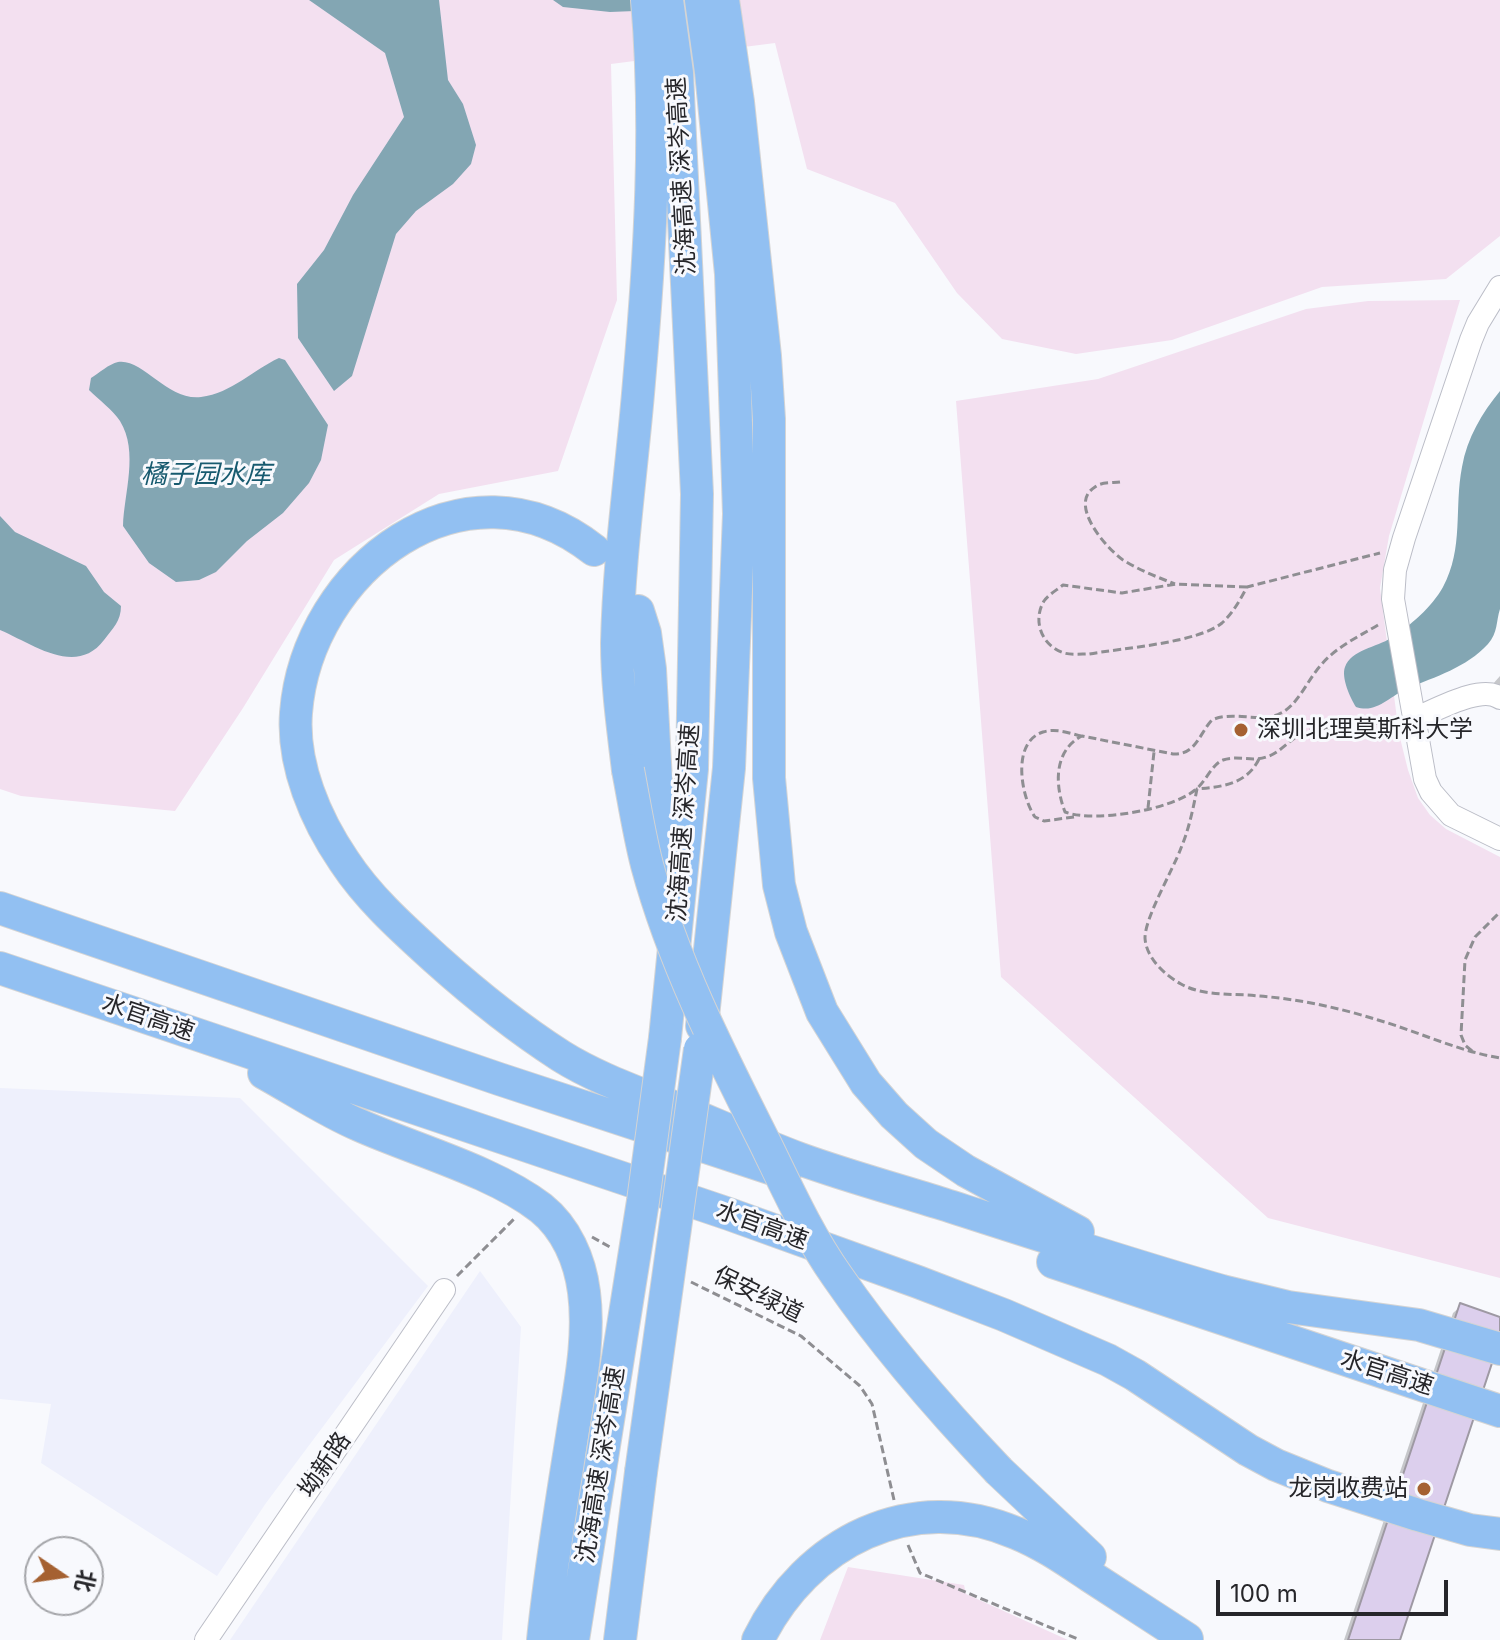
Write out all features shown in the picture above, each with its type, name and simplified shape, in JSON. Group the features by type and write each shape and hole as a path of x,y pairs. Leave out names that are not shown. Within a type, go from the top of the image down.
{"highway":[{"path":"647,0 664,71 652,138 649,241 617,646 628,770 646,862 669,931 734,1082 805,1224 834,1273 869,1321 999,1471 1067,1537 1188,1639"},
{"name":"沈海高速 深岑高速","path":"573,1640 643,1201 666,1029 692,769 697,494 664,71 667,0"},
{"name":"沈海高速 深岑高速","path":"620,1640 700,1049 729,768 739,514 731,274 722,70 701,0"},
{"path":"723,0 722,70 769,419 769,778 779,885 791,932 835,1037 866,1083 894,1115 926,1144 966,1171 1159,1273"},
{"path":"594,550 560,528 535,518 489,512 465,514 416,529 394,542 354,578 325,618 305,666 296,717 301,769 328,833 352,872 397,925 477,996 561,1056 594,1074 800,1159 1159,1273 1288,1307 1431,1328 1500,1349"},
{"path":"638,611 645,633 653,708 666,1029"},
{"name":"水官高速","path":"0,908 514,1084 1500,1411"},
{"name":"水官高速","path":"0,968 729,1214 1004,1315 1108,1360 1276,1465 1328,1486 1485,1532 1500,1547"},
{"path":"192,1033 356,1124 490,1179 521,1195 550,1217 571,1245 584,1290 585,1341 543,1640"},
{"path":"758,1640 784,1598 802,1575 821,1558 866,1532 888,1524 937,1517 991,1523 1017,1533 1049,1549 1188,1639"}],"street":[{"path":"1500,287 1475,332 1399,552 1393,585 1396,618 1425,779 1438,803 1451,815 1500,839"},
{"path":"1414,719 1479,693 1491,693 1500,698"},
{"name":"坳新路","path":"206,1640 444,1290"}],"path":[{"path":"1120,482 1097,485 1091,491 1087,508 1095,532 1123,560 1176,584"},
{"path":"1247,587 1220,624 1189,637 1089,654 1063,653 1043,639 1039,625 1043,603 1063,585 1104,593 1176,584 1247,587 1385,552 1399,552"},
{"path":"1259,759 1252,772 1238,781 1197,789 1179,800 1148,808 1102,816 1044,821 1035,817 1023,792 1022,764 1032,738 1041,732 1053,730 1154,753 1188,752 1204,728 1221,716 1278,715 1291,705 1322,663 1336,650 1396,618"},
{"path":"1414,719 1308,731 1270,756 1219,761 1197,789 1182,848 1148,922 1145,936 1148,952 1161,970 1182,985 1203,992 1292,999 1377,1019 1475,1054 1500,1058"},
{"path":"1078,817 1065,812 1058,782 1063,754 1071,742 1082,736"},
{"path":"1148,808 1154,753"},
{"path":"1475,1054 1465,1045 1461,1035 1465,960 1475,937 1500,912"},
{"path":"444,1290 515,1218"},
{"path":"585,1232 612,1248"},
{"name":"保安绿道","path":"679,1277 801,1336 860,1386 872,1404 896,1510"},
{"path":"906,1539 920,1573 1080,1640"}],"shaded area":[{"path":"0,0 1500,0 1500,236 1446,279 1322,287 1172,340 1076,354 1002,339 957,293 895,203 807,169 775,43 611,64 617,300 558,471 439,494 334,560 175,811 21,796 0,789"},
{"name":"深圳北理莫斯科大学","path":"1460,300 1389,536 1380,588 1399,734 1418,798 1430,815 1446,829 1500,857 1500,1278 1268,1218 1001,977 956,401 1098,379 1306,309 1368,301"},
{"path":"0,1088 240,1098 428,1286 266,1503 217,1576 41,1463 51,1404 0,1399"},
{"path":"480,1271 521,1327 502,1640 230,1640"},
{"path":"848,1567 964,1585 966,1594 1068,1640 820,1640"}],"water":[{"path":"309,0 439,0 448,80 463,104 476,145 471,164 453,184 416,211 396,234 352,376 334,391 298,338 297,284 324,250 353,195 404,117 385,53"},
{"path":"553,0 680,0 660,10 610,12 563,7"},
{"name":"橘子园水库","path":"279,358 285,360 328,425 321,460 309,483 283,513 247,541 216,572 199,580 176,582 149,563 123,526 129,446 120,421 89,390 91,378 115,363 127,363 137,366 177,393 201,397 223,391"},
{"path":"1500,391 1500,609 1494,636 1479,652 1460,665 1377,706 1356,707 1344,676 1348,661 1406,628 1427,609 1450,572 1456,543 1464,456 1476,426"},
{"path":"0,516 15,532 86,566 104,592 121,606 116,624 93,651 67,657 40,649 0,630"}],"building":[{"name":"龙岗收费站","path":"1460,1303 1500,1317 1500,1339 1400,1640 1348,1640"}],"place":[{"name":"深圳北理莫斯科大学","path":"1241,730"},
{"name":"龙岗收费站","path":"1424,1489"}]}
